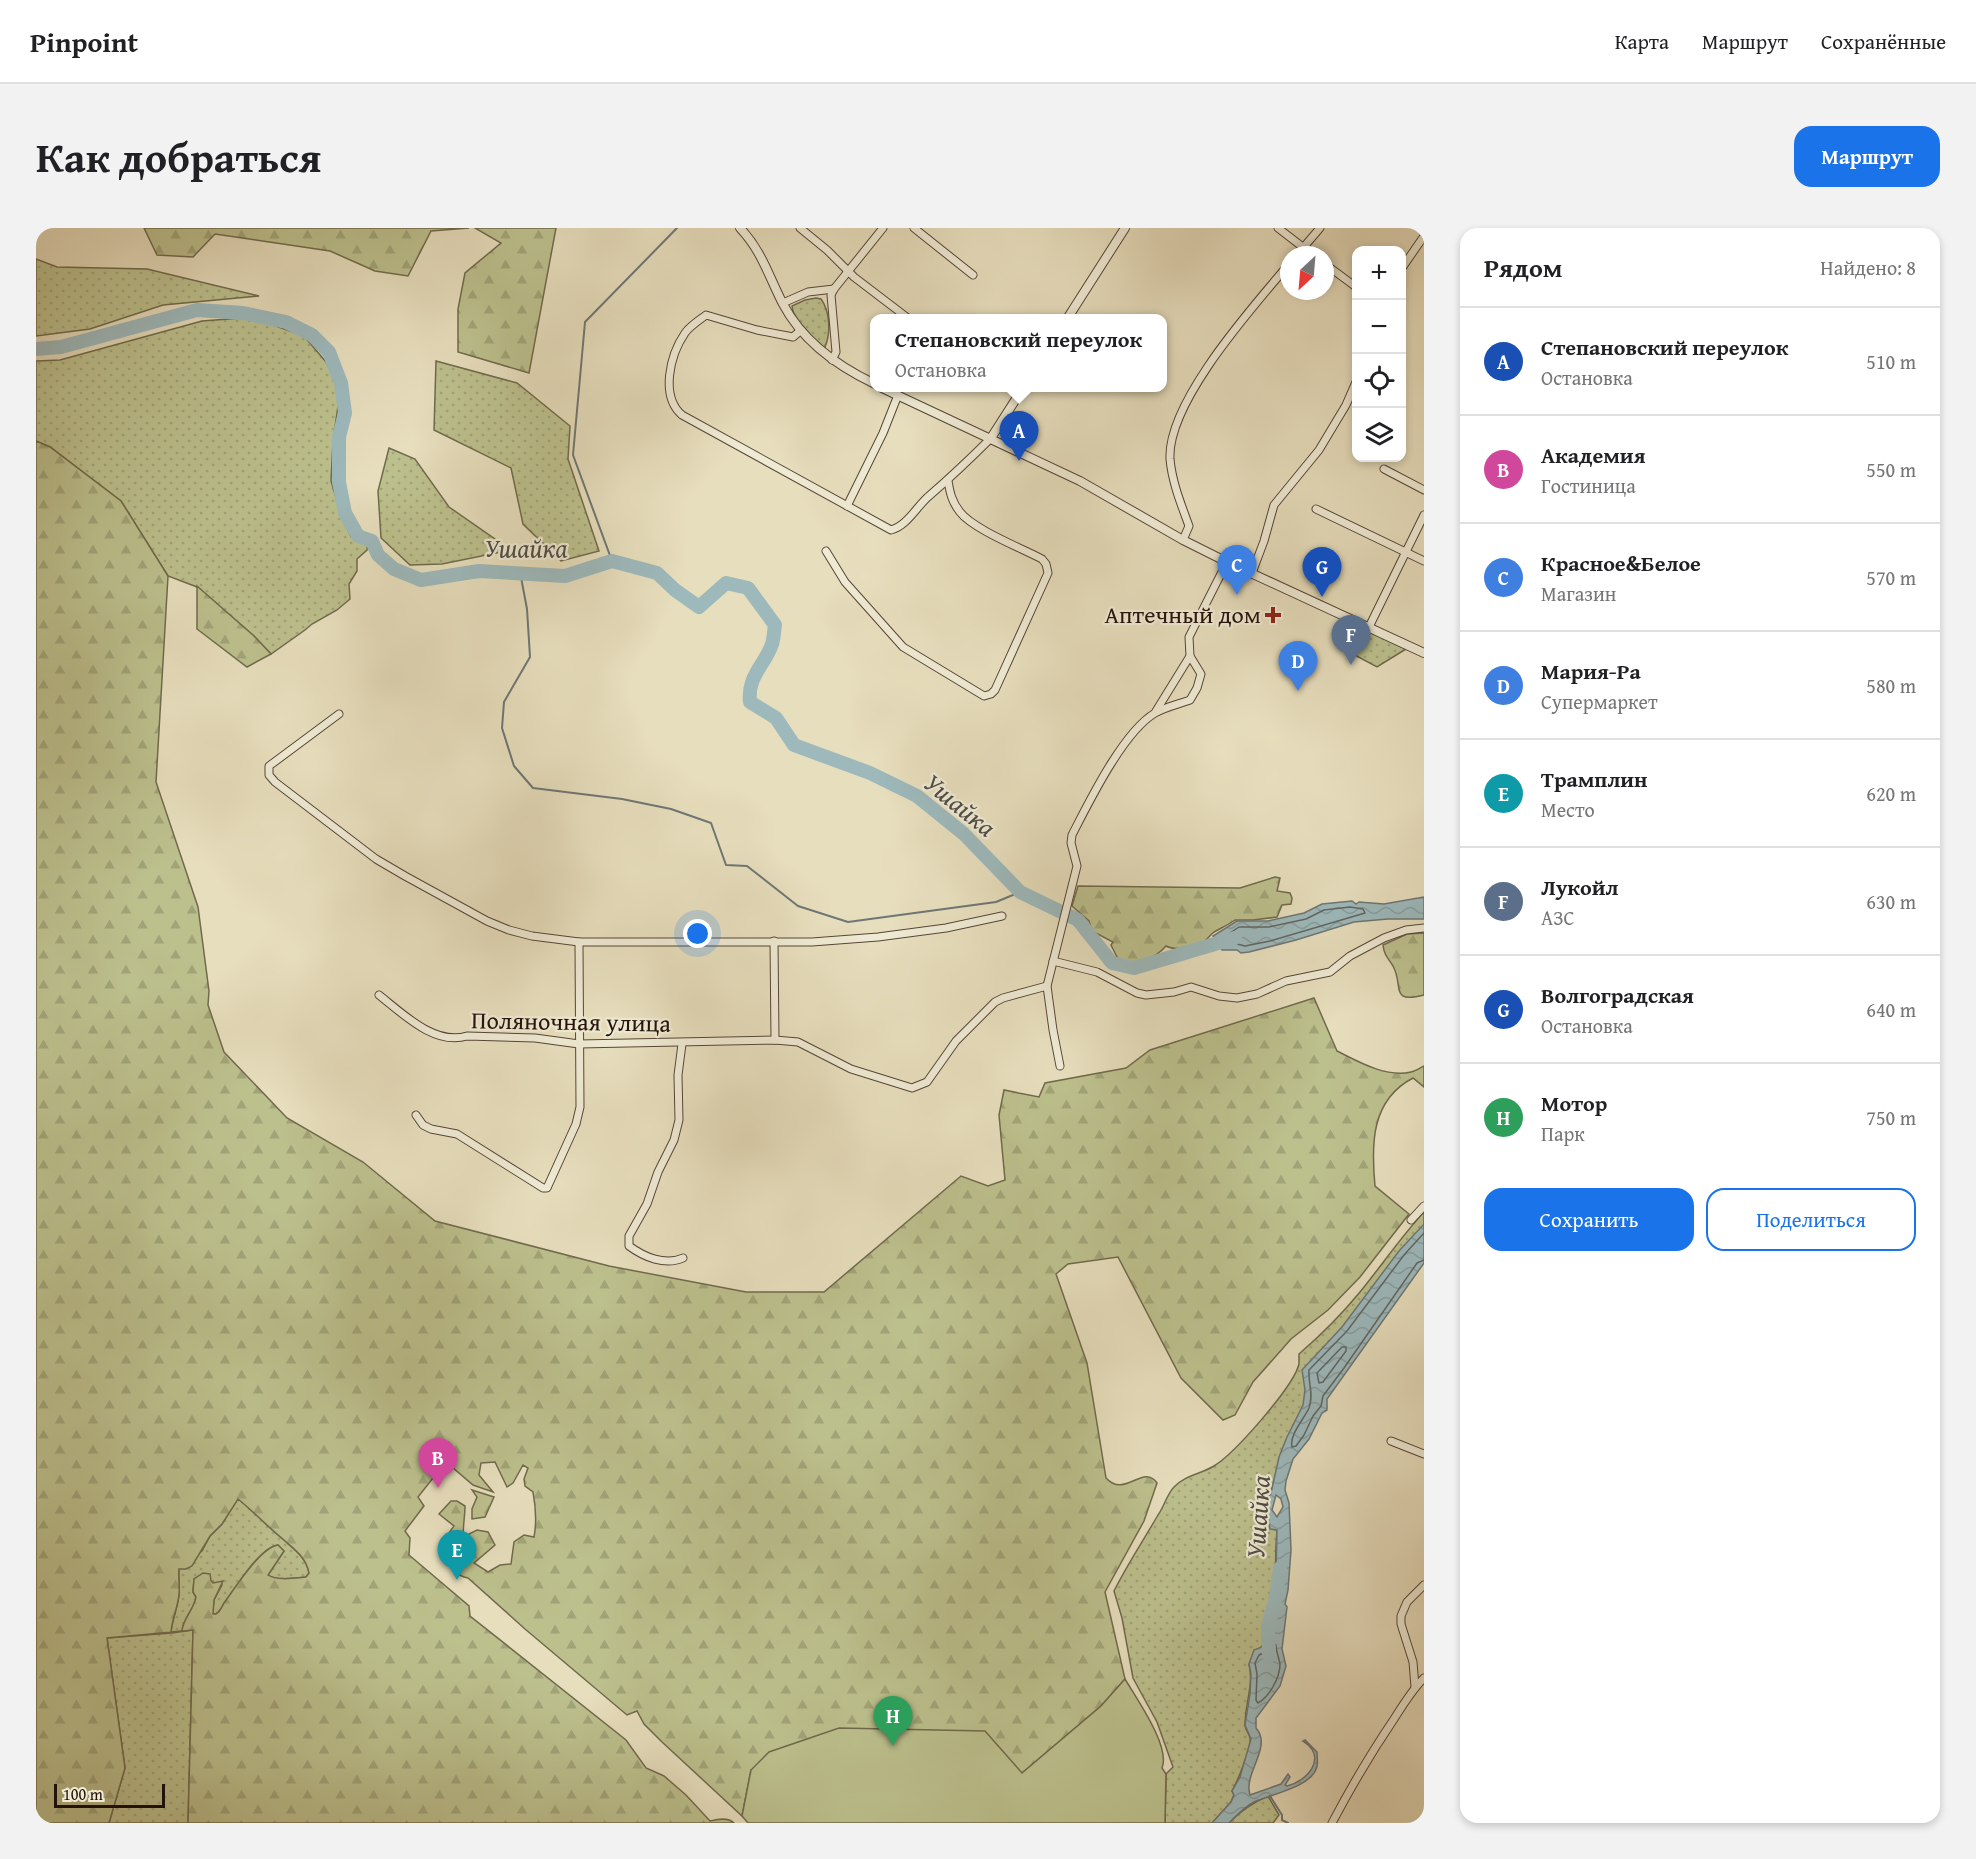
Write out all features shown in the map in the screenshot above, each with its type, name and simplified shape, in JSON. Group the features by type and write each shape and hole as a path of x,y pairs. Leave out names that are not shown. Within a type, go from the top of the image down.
{"street":[{"path":"740,228 760,252 783,303 800,331 832,360 870,381"},
{"path":"800,228 848,271 904,314"},
{"path":"832,360 836,352 831,295 884,228"},
{"path":"914,228 973,275"},
{"path":"1070,314 1125,228"},
{"path":"1278,228 1301,246"},
{"path":"1306,246 1320,228"},
{"path":"1406,261 1424,236"},
{"path":"1334,271 1352,284"},
{"path":"1183,540 1189,526 1173,480 1170,457 1174,429 1189,396 1244,317 1280,275"},
{"path":"783,303 808,292 834,289"},
{"path":"800,331 793,337 757,330 706,315 692,325 675,352 670,382 672,404 682,415 888,529 894,530 900,526 991,438 1020,392"},
{"path":"1252,573 1274,505 1319,450 1352,391"},
{"path":"892,392 1080,481 1183,540 1227,562 1424,653"},
{"path":"847,506 883,433 898,395"},
{"path":"1384,469 1424,490"},
{"path":"826,551 845,582 903,647 984,696 991,694 995,690 1048,573 1042,559 978,526 961,514 951,497 948,481"},
{"path":"1316,509 1424,561"},
{"path":"1369,627 1424,515"},
{"path":"1156,711 1190,700 1197,688 1201,674 1190,656 1189,637 1227,562"},
{"path":"1060,1066 1047,986 1077,866 1071,843 1076,828 1125,743 1156,711 1190,656"},
{"path":"339,714 269,766 268,775 274,782 376,859 465,910 509,930 532,936 579,942 812,942 878,937 946,928 1002,916"},
{"path":"1053,961 1097,972 1137,993 1146,995 1174,992 1191,987 1219,996 1237,998 1257,994 1286,981 1330,972 1350,956 1384,938 1406,930 1424,928"},
{"path":"774,941 775,1040"},
{"path":"416,1115 423,1125 457,1134 543,1188 547,1188 576,1124 580,1096 579,942"},
{"name":"Поляночная улица","path":"379,995 419,1025 449,1039 456,1040 467,1036 535,1038 579,1044 641,1042 682,1044 775,1040 798,1042 851,1069 912,1088 927,1082 956,1041 995,1002 1047,986"},
{"path":"682,1044 678,1075 678,1120 674,1140 658,1172 647,1204 629,1236 629,1246 652,1258 674,1262 683,1258"},
{"path":"1411,1220 1424,1206"},
{"path":"1391,1442 1424,1454"},
{"path":"1415,1687 1413,1662 1401,1624 1401,1616 1407,1602 1424,1586"},
{"path":"1332,1823 1356,1776 1415,1687 1424,1678"}],"green space":[{"path":"144,228 469,228 431,231 408,276 375,271 330,251 215,234 193,257 157,255"},
{"path":"475,228 556,228 529,373 458,352 458,309 465,273 501,243"},
{"path":"36,259 57,267 147,269 259,296 163,305 90,329 36,336"},
{"path":"816,298 821,299 828,316 828,335 825,347 822,347 804,329 793,312 792,306"},
{"path":"242,318 273,325 304,336 326,362 334,377 339,399 333,441 331,481 341,515 351,537 368,543 367,550 357,559 357,571 349,584 350,599 271,654 254,636 197,587 168,576 121,501 50,447 36,441 36,361 60,360 202,321"},
{"path":"436,361 517,383 570,426 568,459 599,551 561,561 523,524 511,468 434,430"},
{"path":"36,441 50,447 121,501 168,576 156,782 198,907 209,991 208,1005 224,1052 287,1118 363,1162 435,1221 609,1266 746,1292 824,1292 961,1176 988,1186 1005,1180 999,1115 1004,1090 1039,1097 1045,1083 1126,1068 1150,1050 1314,998 1337,1051 1372,1068 1392,1073 1411,1072 1424,1066 1424,1087 1413,1078 1399,1087 1381,1111 1374,1139 1375,1186 1409,1214 1360,1277 1328,1310 1291,1339 1253,1382 1235,1415 1223,1420 1181,1378 1118,1257 1068,1264 1056,1274 1087,1363 1106,1478 1120,1485 1146,1477 1152,1478 1157,1483 1144,1521 1105,1592 1125,1679 1101,1706 1022,1773 751,1770 742,1816 644,1724 637,1711 627,1715 449,1564 446,1556 454,1544 446,1537 454,1526 439,1514 451,1501 457,1501 465,1506 464,1548 469,1534 477,1530 488,1532 495,1545 474,1563 488,1572 500,1565 511,1564 514,1542 524,1535 534,1537 536,1520 533,1492 525,1486 524,1479 528,1468 523,1465 513,1483 507,1487 495,1462 481,1463 479,1475 493,1492 473,1485 453,1468 444,1464 418,1497 424,1506 405,1531 410,1538 409,1555 469,1606 470,1616 626,1740 646,1768 664,1776 686,1795 710,1821 726,1819 734,1823 188,1823 193,1630 107,1638 125,1768 109,1823 36,1823","holes":["238,1499 300,1554 309,1573 306,1577 292,1578 276,1578 268,1575 284,1551 278,1545 271,1548 248,1570 216,1614 213,1614 214,1600 223,1581 213,1583 210,1574 203,1573 194,1579 193,1592 196,1597 182,1631 171,1632 178,1599 179,1569 192,1566 210,1536 222,1524"]},
{"path":"389,448 415,459 449,507 511,550 442,564 410,565 381,538 378,491"},
{"path":"197,586 271,654 247,667 197,629"},
{"path":"1355,625 1406,649 1377,667 1351,653"},
{"path":"1275,877 1280,878 1277,891 1290,893 1292,898 1291,904 1282,905 1277,917 1235,920 1199,944 1179,949 1166,946 1156,955 1137,962 1118,959 1111,945 1113,942 1092,931 1089,921 1072,906 1078,886 1240,888"},
{"path":"1424,933 1424,995 1406,997 1400,991 1396,973 1385,954 1383,945 1407,934"},
{"path":"1424,1212 1424,1231 1309,1390 1304,1406 1280,1456 1271,1493 1266,1502 1271,1529 1277,1530 1276,1568 1279,1587 1276,1590 1272,1632 1249,1664 1250,1687 1245,1725 1250,1742 1244,1764 1232,1791 1234,1795 1231,1802 1212,1823 1165,1823 1166,1774 1173,1767 1157,1722 1133,1678 1122,1618 1114,1591 1172,1490 1183,1480 1214,1466 1249,1434 1287,1387 1299,1364 1299,1354 1353,1300"},
{"path":"472,1490 494,1497 485,1517 472,1519 472,1509 477,1497"},
{"path":"238,1498 300,1554 309,1573 306,1577 291,1578 276,1578 268,1575 284,1551 278,1545 271,1547 256,1560 216,1614 212,1614 214,1600 222,1585 194,1579 195,1602 184,1622 182,1631 172,1633 193,1630 188,1823 109,1823 125,1768 107,1638 171,1633 179,1591 179,1568 202,1551 210,1536 222,1524"},
{"path":"1125,1679 1151,1723 1162,1748 1162,1768 1166,1774 1165,1823 748,1823 742,1816 751,1770 769,1752 839,1728 985,1731 1022,1773 1101,1706"},
{"path":"1268,1796 1279,1815 1273,1823 1229,1823 1247,1807"}],"water":[{"path":"1424,897 1424,919 1354,922 1249,952 1222,950 1213,936 1237,921 1268,921 1304,913 1322,904 1352,901 1356,904 1359,902 1384,904"},
{"path":"1424,1224 1424,1263 1327,1399 1327,1410 1322,1413 1309,1439 1293,1459 1286,1481 1291,1550 1282,1649 1286,1666 1280,1686 1256,1718 1256,1728 1261,1743 1250,1778 1250,1795 1281,1784 1288,1774 1290,1777 1285,1785 1287,1786 1308,1774 1312,1768 1314,1754 1303,1741 1305,1740 1317,1752 1317,1766 1314,1773 1300,1785 1254,1802 1229,1823 1212,1823 1231,1802 1234,1795 1232,1791 1240,1777 1251,1739 1245,1725 1250,1694 1249,1664 1254,1650 1262,1647 1272,1632 1276,1590 1279,1587 1276,1573 1277,1530 1270,1529 1266,1502 1271,1493 1279,1457 1303,1405 1305,1390 1302,1370 1342,1327 1399,1251","holes":["1276,1495 1281,1499 1283,1507 1277,1517 1272,1510"]}],"waterway":[{"path":"612,561 573,455 585,322 677,228"},
{"name":"Ушайка","path":"36,349 61,347 197,310 243,313 286,322 312,335 329,352 341,383 345,413 339,437 339,482 345,513 358,536 372,541 378,555 394,569 421,580 479,571 565,576 612,561 657,573 675,590 699,607 726,583 748,588 775,625 772,644 751,685 750,702 776,718 794,745 870,773 917,796 964,834 1020,892 1078,920 1112,963 1134,968 1235,938"},
{"path":"520,572 527,609 530,657 504,702 502,728 514,766 533,788 622,799 671,809 711,823 726,865 747,866 798,906 848,922 996,902 1020,892"},
{"name":"Ушайка","path":"1269,1656 1268,1626 1276,1597 1280,1568"},
{"path":"1270,1796 1282,1815 1282,1820 1288,1823"},
{"path":"1418,1823 1424,1817"}],"place":[{"name":"Степановский переулок","path":"1019,461"},
{"name":"Красное&Белое","path":"1237,595"},
{"name":"Волгоградская","path":"1322,597"},
{"name":"Аптечный дом","path":"1273,615"},
{"name":"Лукойл","path":"1351,665"},
{"name":"Мария-Ра","path":"1298,691"},
{"name":"Академия","path":"438,1488"},
{"name":"Трамплин","path":"457,1580"},
{"name":"Мотор","path":"893,1746"}]}
